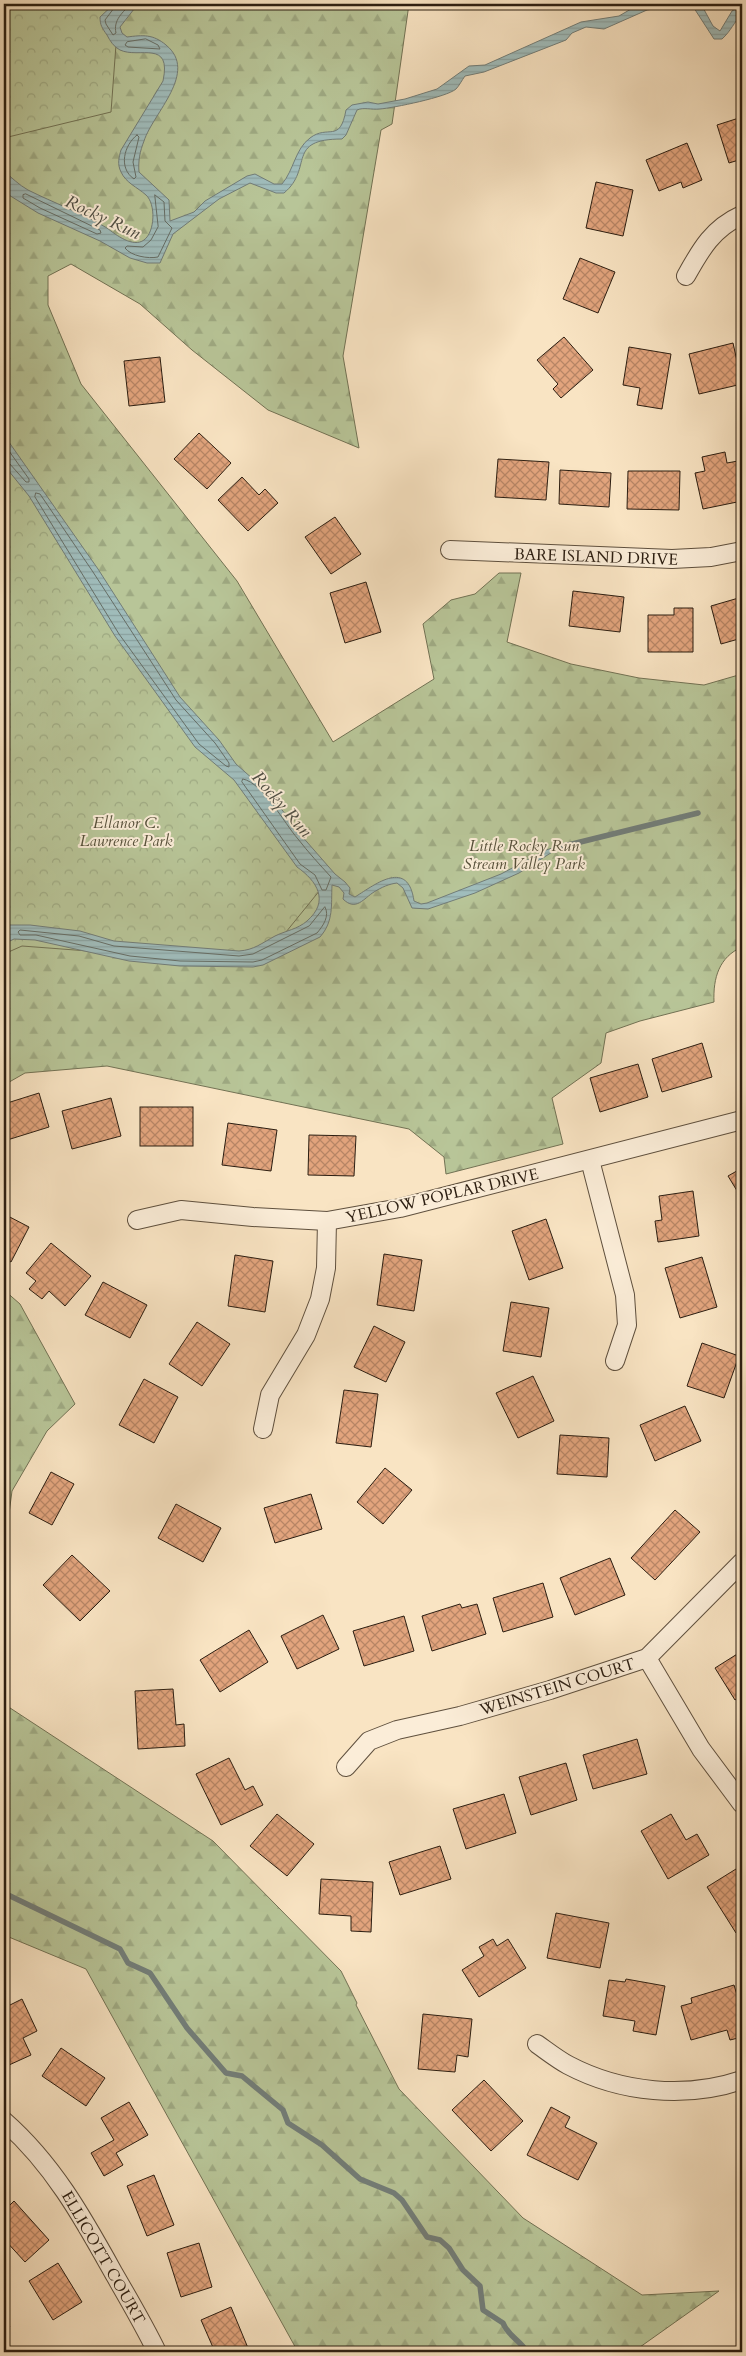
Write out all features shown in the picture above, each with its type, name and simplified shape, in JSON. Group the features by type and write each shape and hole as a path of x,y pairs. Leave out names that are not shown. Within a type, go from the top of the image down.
{"street":[{"path":"686,276 704,245 724,225 742,215"},
{"name":"BARE ISLAND DRIVE","path":"450,550 672,559 711,557 742,550"},
{"name":"YELLOW POPLAR DRIVE","path":"138,1220 181,1210 204,1210 252,1217 327,1221 400,1208 742,1120"},
{"path":"590,1160 625,1295 627,1325 615,1362"},
{"path":"263,1429 270,1395 306,1335 320,1300 326,1268 327,1221"},
{"name":"WEINSTEIN COURT","path":"346,1767 369,1741 397,1730 460,1716 647,1658 742,1562"},
{"path":"647,1658 701,1749 742,1804"},
{"path":"537,2044 569,2065 642,2091 724,2086 742,2080"},
{"name":"ELLICOTT COURT","path":"4,2121 21,2136 55,2176 78,2208 157,2352"}],"green space":[{"name":"Little Rocky Run Stream Valley Park","path":"4,4 409,4 392,124 381,130 343,356 359,448 268,410 192,350 140,304 71,264 48,276 48,305 81,384 237,581 333,742 434,679 423,624 451,600 475,594 499,573 521,573 507,642 571,664 639,678 704,685 742,674 742,947 728,956 719,969 716,977 714,1002 640,1021 606,1033 601,1063 552,1098 563,1144 446,1174 444,1157 409,1129 107,1066 25,1073 4,1085"},
{"path":"4,4 119,4 111,112 4,138"},
{"name":"Ellanor C. Lawrence Park","path":"4,453 170,697 329,879 260,964 22,946 4,954"},
{"path":"4,1290 20,1304 75,1404 47,1431 12,1491 4,1551"},
{"path":"4,1704 213,1841 341,1971 357,2003 356,2005 399,2089 523,2218 642,2295 719,2291 633,2352 298,2352 86,1969 4,1935"}],"water":[{"path":"114,4 138,4 120,27 122,33 127,37 143,36 157,39 166,45 175,56 178,67 171,93 144,141 140,152 139,164 139,172 169,200 170,221 194,212 205,201 247,176 255,174 274,184 282,184 305,143 316,134 337,130 340,127 346,110 352,105 368,102 378,104 405,99 437,89 469,66 485,65 581,22 619,16 631,9 649,4 685,4 647,10 604,29 586,27 572,33 566,40 484,72 465,76 456,89 442,95 396,107 357,110 346,135 342,139 324,140 313,144 307,149 293,184 284,193 276,193 250,183 219,199 173,234 160,263 147,263 130,258 100,241 38,213 4,192 4,171 28,190 88,218 125,240 140,242 148,236 153,218 149,199 123,176 119,161 121,150 163,81 165,68 163,60 158,55 128,52 120,50 112,44 100,22 100,17"},
{"path":"687,4 701,4 713,26 720,31 732,11 742,5 742,14 722,39 714,39 692,5"},
{"path":"4,435 98,569 180,697 219,740 236,764 271,795 300,834 350,888 349,894 355,897 382,881 398,878 405,881 411,888 414,901 421,904 427,903 501,874 546,850 565,844 519,873 475,893 428,909 412,908 403,888 397,883 383,887 356,904 348,903 343,899 344,893 339,887 332,885 330,919 320,937 263,965 253,967 180,966 129,961 35,940 14,939 4,944 4,925 30,925 80,931 114,941 239,951 254,948 275,936 303,924 314,914 319,899 315,885 297,867 234,780 195,747 115,636 29,496 4,465"}],"building":[{"path":"742,117 742,159 729,163 717,125"},
{"path":"687,143 702,180 683,188 681,182 659,191 646,160"},
{"path":"596,182 633,190 623,236 586,228"},
{"path":"580,258 615,272 598,313 563,299"},
{"path":"564,337 593,370 561,398 553,389 558,384 537,360"},
{"path":"733,343 742,384 699,394 689,354"},
{"path":"629,347 671,354 662,409 637,405 640,388 623,385"},
{"path":"160,357 165,402 129,406 124,361"},
{"path":"199,433 231,463 207,489 174,459"},
{"path":"725,452 727,463 738,461 742,479 742,501 703,509 695,473 705,471 702,457"},
{"path":"498,459 549,462 546,500 495,497"},
{"path":"560,470 611,473 609,507 559,504"},
{"path":"628,471 680,471 679,510 627,509"},
{"path":"242,477 259,495 265,489 278,503 248,531 218,500"},
{"path":"335,517 361,554 331,574 305,537"},
{"path":"366,582 381,632 345,643 330,593"},
{"path":"573,591 624,597 620,632 569,626"},
{"path":"742,597 742,638 721,644 711,606"},
{"path":"674,608 693,608 693,652 648,652 648,615 674,615"},
{"path":"702,1043 712,1077 662,1092 652,1059"},
{"path":"638,1064 648,1097 600,1112 590,1078"},
{"path":"39,1093 49,1127 4,1141 4,1104"},
{"path":"111,1098 121,1136 72,1149 62,1111"},
{"path":"140,1107 193,1107 193,1146 140,1146"},
{"path":"228,1123 277,1130 271,1171 222,1165"},
{"path":"309,1135 356,1136 354,1176 308,1175"},
{"path":"742,1168 742,1199 728,1176"},
{"path":"693,1191 699,1236 658,1242 655,1221 662,1220 659,1196"},
{"path":"4,1214 29,1227 11,1262 4,1258"},
{"path":"546,1219 563,1268 529,1280 512,1231"},
{"path":"51,1243 91,1276 65,1306 49,1291 42,1299 29,1289 36,1281 26,1273"},
{"path":"384,1254 422,1260 414,1311 377,1305"},
{"path":"235,1255 273,1261 265,1312 228,1306"},
{"path":"702,1257 717,1307 680,1318 665,1268"},
{"path":"103,1282 147,1305 130,1338 85,1315"},
{"path":"511,1302 549,1308 541,1357 503,1351"},
{"path":"197,1322 230,1344 202,1386 169,1364"},
{"path":"374,1326 405,1342 386,1382 354,1367"},
{"path":"702,1343 739,1356 724,1398 687,1386"},
{"path":"533,1376 554,1421 518,1438 496,1393"},
{"path":"144,1379 178,1397 154,1443 119,1425"},
{"path":"344,1390 378,1394 371,1447 336,1443"},
{"path":"685,1406 701,1441 655,1461 640,1425"},
{"path":"560,1435 609,1438 607,1477 557,1474"},
{"path":"385,1468 412,1490 383,1524 357,1502"},
{"path":"51,1472 74,1484 52,1525 29,1513"},
{"path":"311,1494 322,1529 275,1543 264,1508"},
{"path":"176,1504 221,1528 203,1562 158,1538"},
{"path":"675,1510 700,1532 655,1580 631,1558"},
{"path":"72,1555 110,1591 80,1621 43,1585"},
{"path":"610,1558 625,1595 575,1615 560,1578"},
{"path":"543,1583 553,1617 503,1632 493,1598"},
{"path":"460,1604 462,1608 477,1604 486,1634 432,1651 422,1616"},
{"path":"323,1615 339,1649 297,1669 281,1636"},
{"path":"404,1616 414,1651 364,1666 353,1631"},
{"path":"249,1630 268,1662 220,1692 200,1660"},
{"path":"742,1651 742,1695 735,1700 715,1668"},
{"path":"173,1689 176,1725 184,1724 185,1746 138,1749 135,1691"},
{"path":"637,1739 647,1774 593,1789 583,1755"},
{"path":"229,1758 245,1790 253,1786 263,1805 221,1825 196,1774"},
{"path":"566,1763 577,1800 531,1815 519,1777"},
{"path":"504,1794 516,1833 466,1849 453,1809"},
{"path":"277,1814 314,1844 287,1876 250,1846"},
{"path":"671,1814 686,1840 697,1834 709,1855 668,1879 641,1831"},
{"path":"440,1846 451,1879 400,1895 389,1862"},
{"path":"736,1869 742,1879 742,1929 736,1933 707,1887"},
{"path":"321,1879 373,1882 371,1932 351,1931 351,1916 319,1914"},
{"path":"556,1913 609,1923 600,1968 547,1958"},
{"path":"493,1939 497,1946 508,1939 526,1968 479,1997 462,1970 484,1956 479,1947"},
{"path":"626,1979 665,1986 656,2035 633,2031 635,2021 603,2016 609,1980 625,1982"},
{"path":"734,1985 742,2012 742,2037 730,2040 727,2030 691,2040 681,2006 692,2003 691,1998"},
{"path":"22,1999 37,2031 23,2038 31,2055 9,2065 4,2054 4,2022 8,2019 4,2008"},
{"path":"423,2014 472,2019 468,2057 457,2055 455,2072 418,2069"},
{"path":"61,2048 105,2078 86,2106 42,2076"},
{"path":"484,2080 523,2121 491,2151 452,2110"},
{"path":"129,2102 148,2135 116,2153 123,2165 104,2176 91,2153 114,2140 101,2118"},
{"path":"551,2107 570,2117 565,2127 597,2143 578,2180 527,2155"},
{"path":"154,2175 174,2225 147,2236 127,2186"},
{"path":"14,2201 49,2240 25,2262 4,2239 4,2211"},
{"path":"199,2243 212,2287 181,2297 167,2253"},
{"path":"58,2263 82,2302 53,2320 29,2281"},
{"path":"231,2307 248,2348 239,2352 215,2352 201,2320"},
{"path":"4,2322 10,2326 4,2334"}],"waterway":[{"path":"560,847 698,813"},
{"path":"4,1893 120,1949 128,1963 150,1973 187,2028 226,2073 242,2076 283,2110 288,2123 322,2145 360,2179 394,2193 402,2200 427,2237 440,2240 449,2248 463,2270 480,2286 483,2310 503,2323 527,2352"}],"water label":[{"name":"Rocky Run","path":"103,217"},
{"name":"Rocky Run","path":"282,804"}]}
